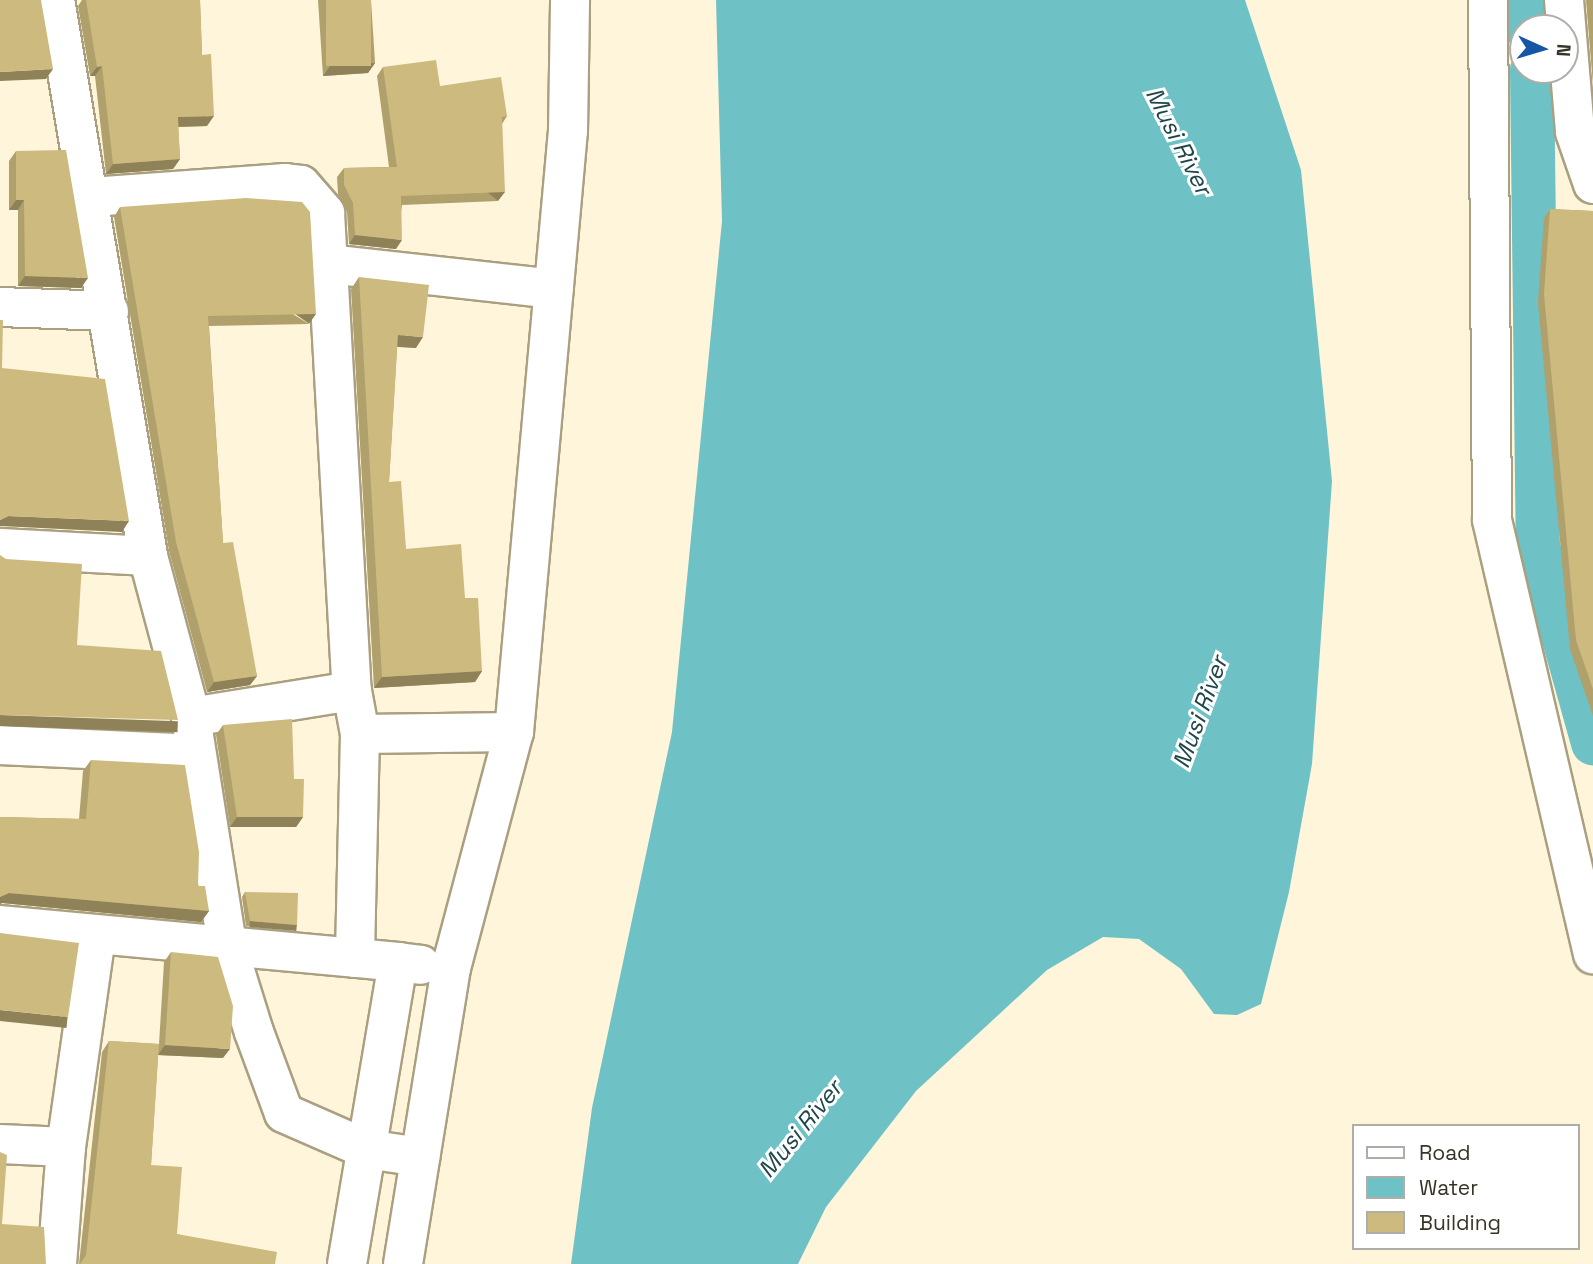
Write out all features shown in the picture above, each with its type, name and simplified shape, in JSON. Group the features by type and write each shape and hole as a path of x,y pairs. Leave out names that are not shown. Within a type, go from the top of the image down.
{"street":[{"path":"55,0 91,197 148,556 193,736 227,945 284,1113 366,1149 420,1157"},
{"path":"403,1264 451,968 514,732 568,131 570,0"},
{"path":"1488,0 1492,520 1593,954"},
{"path":"1564,0 1575,132 1593,184"},
{"path":"91,197 301,185 325,213 352,691 360,734 355,958"},
{"path":"328,264 554,289"},
{"path":"0,307 109,311"},
{"path":"0,548 148,556"},
{"path":"0,745 193,736 352,691"},
{"path":"360,734 514,732"},
{"path":"0,925 451,968"},
{"path":"57,1264 66,1147 96,935"},
{"path":"347,1264 398,962"},
{"path":"0,1144 66,1147"}],"water":[{"name":"Musi River","path":"716,0 1245,0 1301,170 1332,481 1312,764 1289,892 1261,1004 1237,1015 1214,1014 1181,969 1139,939 1103,937 1047,970 916,1091 826,1207 798,1264 571,1264 592,1108 672,732 722,221"}],"building":[{"path":"0,0 41,0 53,69 0,72"},
{"path":"86,0 200,0 202,55 211,54 214,116 178,117 180,159 113,164 102,66 97,67"},
{"path":"326,0 371,0 371,66 326,66"},
{"path":"436,60 440,86 501,77 507,116 502,117 505,192 401,196 402,240 355,235 353,203 344,185 344,168 397,167 383,67"},
{"path":"66,150 88,278 25,276 24,200 16,200 16,151"},
{"path":"246,198 302,202 310,212 316,314 208,316 223,543 233,542 257,676 214,682 176,542 120,207"},
{"path":"1550,209 1593,211 1593,689 1576,640 1544,294"},
{"path":"359,277 429,285 423,337 398,335 389,482 401,481 406,549 461,544 465,598 478,598 482,671 382,677"},
{"path":"0,320 3,320 2,368 105,379 129,521 8,516 0,520"},
{"path":"0,555 6,559 82,564 77,645 161,651 178,720 0,715"},
{"path":"292,719 294,779 304,779 303,817 237,817 223,725"},
{"path":"91,760 185,765 199,852 198,886 205,886 209,911 9,893 0,897 0,817 86,819"},
{"path":"245,892 298,893 297,925 250,921"},
{"path":"0,933 79,943 68,1017 0,1010"},
{"path":"171,952 218,957 233,1006 230,1049 165,1045"},
{"path":"109,1041 159,1044 151,1165 182,1167 177,1234 277,1252 275,1264 80,1264 86,1255"},
{"path":"0,1152 7,1155 2,1224 44,1227 46,1264 0,1264"}],"waterway":[{"path":"1523,0 1524,14"},
{"path":"1532,84 1538,546 1593,743"}]}
